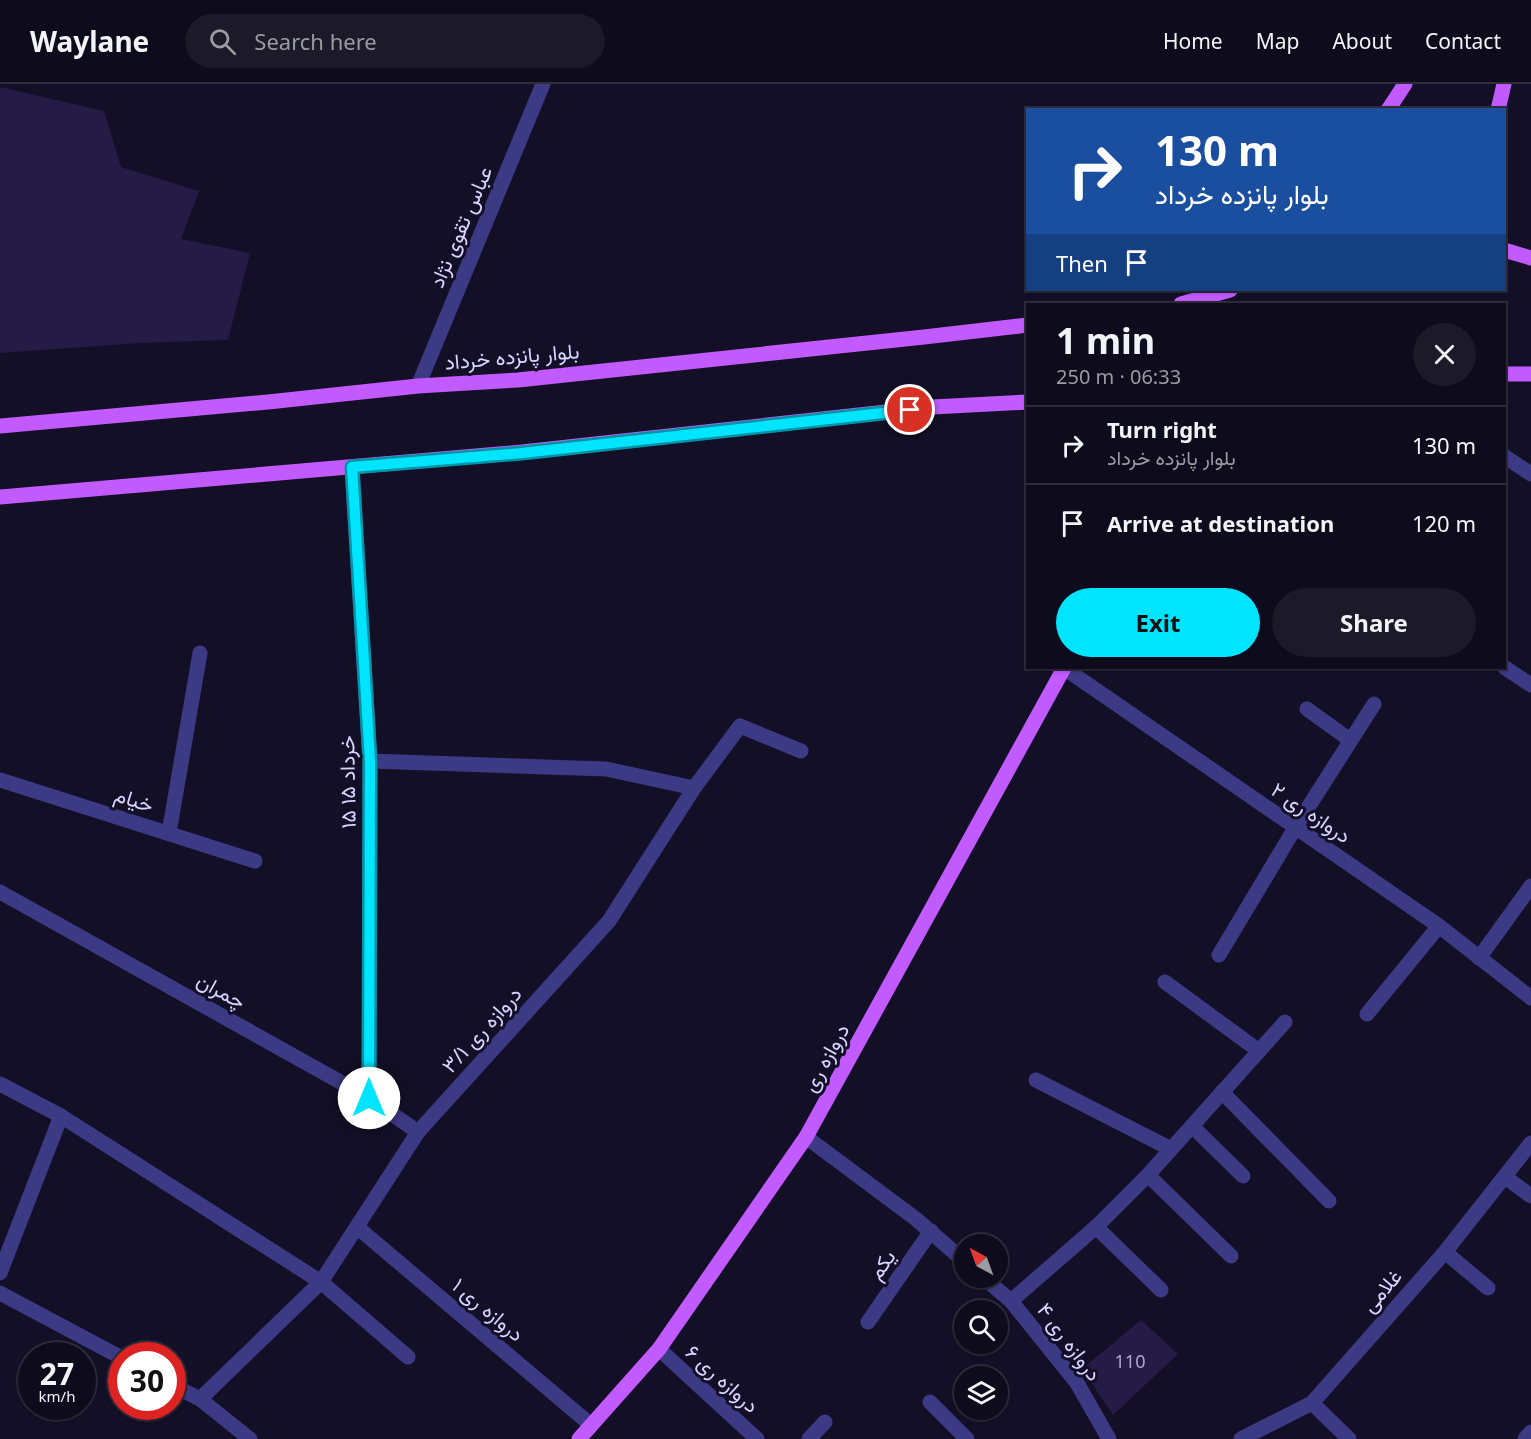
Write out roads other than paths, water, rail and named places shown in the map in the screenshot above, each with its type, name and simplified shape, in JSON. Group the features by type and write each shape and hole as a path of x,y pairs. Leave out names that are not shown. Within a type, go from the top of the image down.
{"main road":[{"path":"1392,108 1405,84"},
{"path":"1498,108 1504,84"},
{"path":"1506,251 1531,258"},
{"path":"1175,303 1191,291"},
{"path":"1184,303 1226,291"},
{"name":"بلوار پانزده خرداد","path":"0,426 418,386 518,380 1026,325"},
{"path":"1506,374 1531,374"},
{"path":"0,496 522,453 932,407 1026,402"},
{"name":"دروازه ری","path":"586,1434 659,1349 806,1137 1063,669"}],"street":[{"name":"عباس تقوی نژاد","path":"418,386 543,84"},
{"path":"1506,457 1531,474"},
{"name":"۱۵ خرداد ۱۵","path":"352,467 370,761 369,1098"},
{"path":"169,833 200,653"},
{"path":"1506,668 1531,685"},
{"name":"دروازه ری ۲","path":"1065,669 1439,926 1531,999"},
{"path":"1220,955 1295,828 1374,704"},
{"path":"1307,709 1350,740"},
{"name":"دروازه ری ۳/۱","path":"200,1400 321,1282 418,1132 609,921 694,788 740,726 801,751"},
{"path":"370,761 606,769 694,788"},
{"name":"خیام","path":"0,780 255,861"},
{"path":"1479,957 1531,886"},
{"name":"چمران","path":"0,892 369,1098 418,1132"},
{"path":"1366,1014 1439,926"},
{"path":"1166,982 1259,1051"},
{"path":"1011,1301 1096,1227 1148,1175 1285,1022"},
{"path":"1036,1080 1171,1149"},
{"path":"0,1084 62,1116 321,1282 408,1357"},
{"path":"1222,1092 1329,1201"},
{"path":"0,1273 62,1116"},
{"path":"1191,1126 1243,1176"},
{"path":"806,1137 916,1218 954,1252"},
{"name":"غلامی","path":"1241,1439 1312,1402 1445,1252 1531,1143"},
{"path":"1148,1175 1231,1256"},
{"path":"1505,1177 1531,1196"},
{"name":"دروازه ری ۱","path":"357,1227 586,1434"},
{"path":"1096,1227 1161,1290"},
{"name":"یکم","path":"868,1322 931,1232"},
{"path":"1445,1252 1488,1288"},
{"name":"دروازه ری ۴","path":"996,1288 1011,1301 1077,1383 1109,1439"},
{"path":"0,1293 108,1351"},
{"name":"دروازه ری ۶","path":"659,1349 757,1439"},
{"path":"186,1392 200,1400 249,1439"},
{"path":"930,1402 967,1439"},
{"path":"1312,1402 1349,1439"},
{"path":"809,1439 825,1422"},
{"path":"1525,1439 1531,1432"}]}
